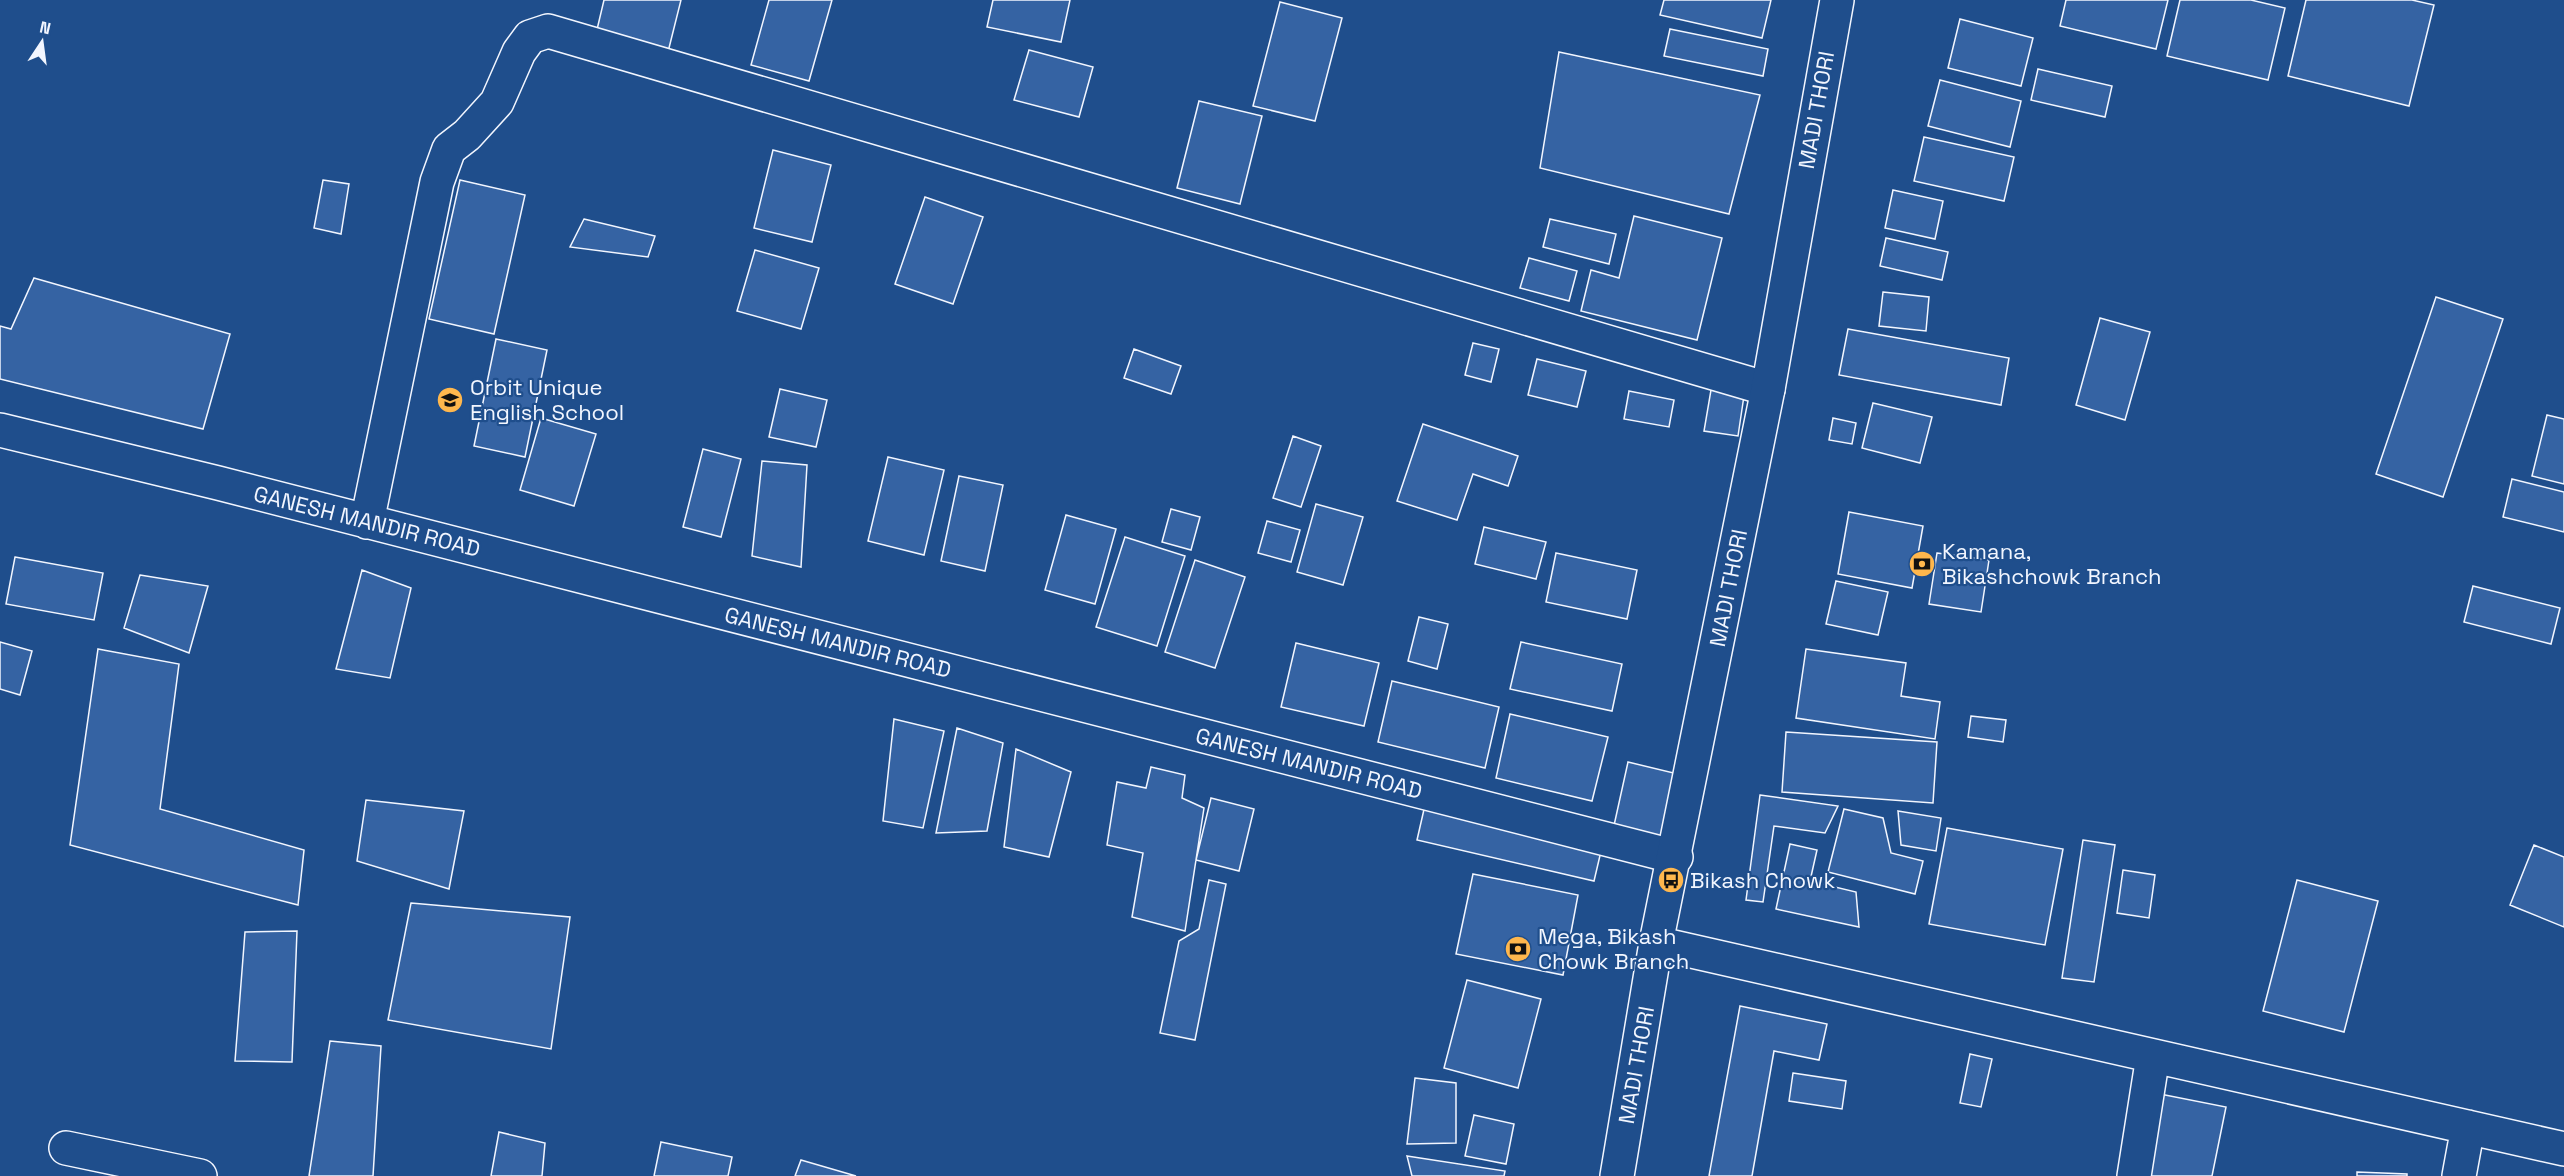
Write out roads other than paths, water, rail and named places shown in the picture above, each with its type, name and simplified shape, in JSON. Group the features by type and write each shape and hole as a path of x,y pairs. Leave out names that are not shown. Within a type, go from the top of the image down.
{"street":[{"name":"MADI THORI","path":"1617,1176 1656,943 1676,857 1768,389 1837,0"},
{"path":"367,522 437,182 449,149 467,135 497,102 519,52 530,37 548,31 1768,389"},
{"name":"GANESH MANDIR ROAD","path":"0,430 1676,857"},
{"path":"1656,943 2564,1149"},
{"path":"2134,1176 2153,1056"},
{"path":"2459,1176 2468,1127"},
{"path":"66,1148 200,1176"}],"place":[{"name":"Orbit Unique English School","path":"450,400"},
{"name":"Kamana, Bikashchowk Branch","path":"1922,564"},
{"name":"Bikash Chowk","path":"1671,880"},
{"name":"Mega, Bikash Chowk Branch","path":"1518,949"}]}
